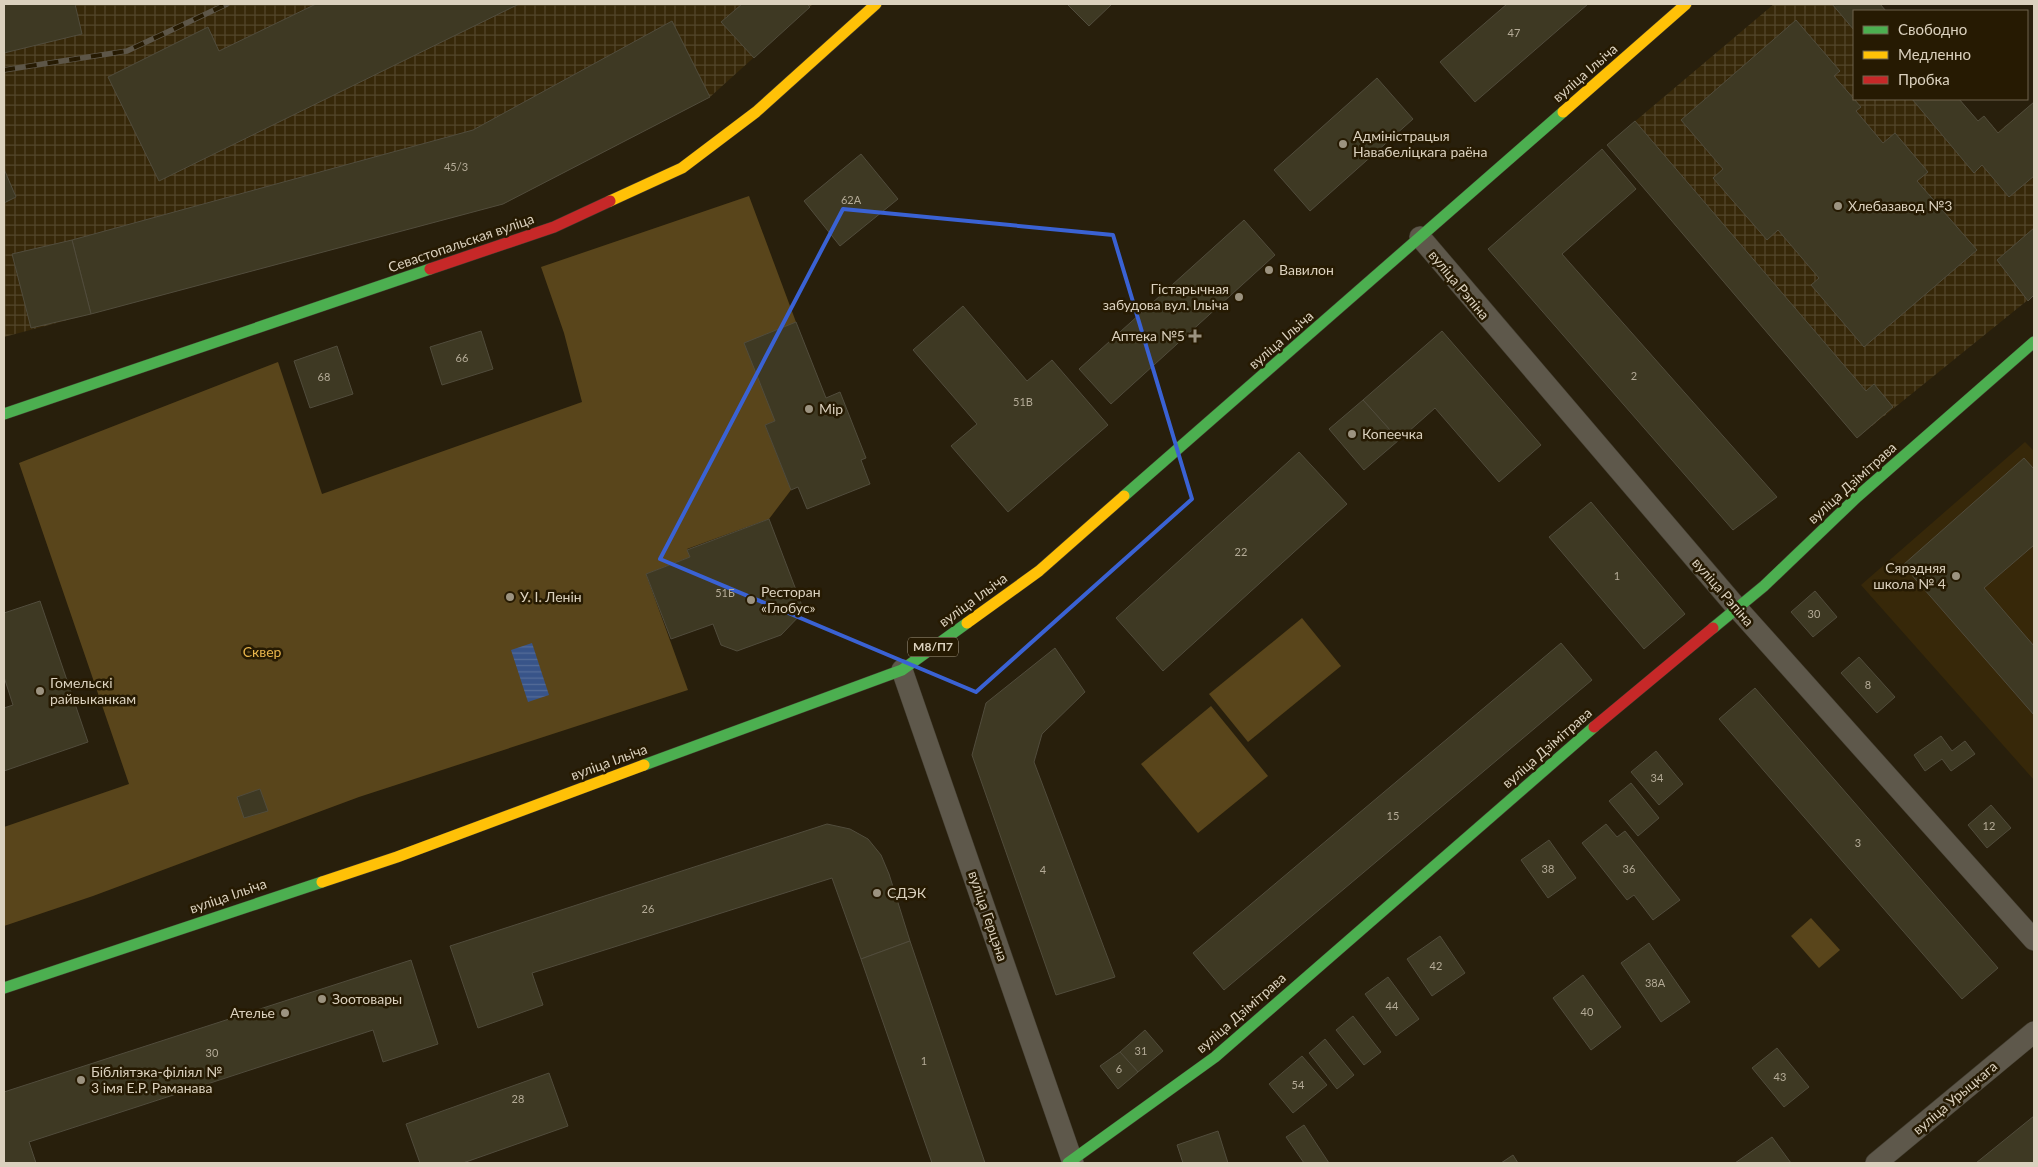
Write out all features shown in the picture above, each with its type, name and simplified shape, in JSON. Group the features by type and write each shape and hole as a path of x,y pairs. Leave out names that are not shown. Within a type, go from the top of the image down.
{"street":[{"name":"Севастопальская вуліца","path":"4,414 554,227 682,168 756,112 876,4"},
{"name":"вуліца Ільіча","path":"4,988 398,856 902,670 1039,571 1686,4"},
{"name":"вуліца Рэпіна","path":"1420,237 1737,608 2034,940"},
{"name":"вуліца Дзімітрава","path":"1071,1162 1215,1057 1640,687 1764,586 1857,497 2034,342"},
{"name":"вуліца Герцэна","path":"902,670 1071,1162"},
{"name":"вуліца Урыцкага","path":"1876,1163 2034,1032"}],"highlighted area":[{"path":"843,209 1113,235 1192,499 976,692 660,559"}],"shaded area":[{"path":"4,4 813,4 710,97 503,204 4,337"},
{"path":"1774,4 1880,4 1885,10 1853,10 1853,100 1960,100 1978,121 1984,116 1998,132 2034,102 2034,295 1857,438 1607,145"},
{"path":"2025,442 2034,451 2034,780 1861,585"}],"green space":[{"name":"Сквер","path":"749,196 796,322 775,421 765,425 791,490 769,519 687,549 690,557 646,574 688,690 359,797 93,896 4,926 4,827 129,784 19,463 278,362 322,494 582,402 564,333 541,267"},
{"path":"1302,618 1341,666 1248,742 1209,694"},
{"path":"1211,706 1268,776 1198,833 1141,764"},
{"path":"1811,918 1840,950 1819,968 1791,936"}],"water":[{"path":"532,643 549,695 528,702 511,650"}],"building":[{"path":"4,4 75,4 82,34 4,53"},
{"path":"316,4 519,4 159,181 108,77 208,27 219,51"},
{"path":"742,4 807,4 810,7 754,58 721,22"},
{"path":"1067,4 1112,4 1089,26"},
{"path":"1507,4 1588,4 1475,102 1440,62"},
{"path":"1832,4 1880,4 1885,10 1853,10 1853,29"},
{"name":"Хлебазавод №3","path":"1796,20 1840,71 1834,76 1861,107 1856,111 1883,143 1895,133 1928,172 1917,181 1977,250 1864,347 1811,285 1819,278 1778,230 1767,240 1713,178 1723,169 1681,120"},
{"path":"672,21 710,97 503,204 91,314 72,240 473,130"},
{"name":"Адміністрацыя Навабеліцкага раёна","path":"1377,78 1413,119 1310,211 1274,170"},
{"path":"1913,100 1960,100 1978,121 1984,116 1998,133 2034,102 2034,176 2009,197 1982,165 1974,173"},
{"path":"1635,121 1866,391 1874,384 1893,407 1857,438 1607,145"},
{"path":"1602,149 1636,189 1562,254 1777,497 1733,530 1488,249"},
{"path":"861,154 898,199 840,246 804,201"},
{"path":"4,169 16,197 4,203"},
{"path":"1244,220 1275,255 1111,404 1079,369"},
{"path":"2034,228 2034,295 2028,301 1997,260"},
{"path":"72,240 91,314 31,328 12,254"},
{"path":"963,306 1027,381 1052,360 1108,425 1008,512 951,446 977,424 913,350"},
{"name":"Мір","path":"796,322 826,398 840,392 866,458 861,460 870,484 807,509 798,487 791,490 765,425 775,421 744,343"},
{"path":"481,331 493,369 442,385 430,347"},
{"path":"1442,331 1541,445 1499,482 1435,408 1399,440 1363,400"},
{"path":"337,346 353,394 310,408 294,361"},
{"path":"1363,400 1399,440 1364,470 1329,429"},
{"path":"1299,452 1347,504 1163,671 1116,618"},
{"name":"Сярэдняя школа № 4","path":"2024,458 2034,469 2034,545 1984,588 2034,646 2034,715 1903,565"},
{"path":"1591,502 1685,614 1644,649 1549,537"},
{"path":"769,519 804,611 781,635 737,651 721,645 713,624 671,639 646,574 690,557 687,550"},
{"path":"1815,591 1837,617 1813,637 1791,612"},
{"name":"Гомельскі райвыканкам","path":"40,601 88,742 4,771 4,708 13,705 4,677 4,613"},
{"path":"1561,643 1592,680 1224,990 1193,953"},
{"path":"1055,648 1085,692 1042,734 1034,762 1115,977 1056,995 972,755 986,703"},
{"path":"1859,657 1895,697 1877,713 1841,673"},
{"path":"1755,688 1998,968 1962,999 1719,719"},
{"path":"1941,736 1952,751 1965,741 1975,754 1951,771 1942,759 1925,771 1914,755"},
{"path":"1656,751 1683,784 1659,805 1631,772"},
{"path":"1631,783 1659,818 1638,836 1609,801"},
{"path":"260,789 268,811 244,818 237,797"},
{"path":"1991,805 2011,828 1987,848 1968,825"},
{"path":"827,824 850,829 868,839 881,855 889,874 910,941 861,959 832,878 532,973 543,1005 478,1028 450,946"},
{"path":"1606,824 1617,837 1625,831 1680,900 1653,920 1634,895 1627,900 1582,843"},
{"path":"1549,840 1576,878 1548,898 1521,860"},
{"path":"1440,936 1465,973 1432,996 1407,959"},
{"path":"910,941 985,1163 932,1163 861,959"},
{"path":"1649,943 1690,1002 1661,1022 1621,963"},
{"path":"411,960 438,1044 383,1062 373,1030 29,1142 36,1163 4,1163 4,1092"},
{"path":"1583,975 1621,1027 1591,1050 1553,998"},
{"path":"1388,977 1419,1019 1396,1036 1365,994"},
{"path":"1353,1016 1381,1052 1364,1065 1336,1030"},
{"path":"1145,1030 1163,1051 1138,1072 1120,1052"},
{"path":"1325,1039 1354,1075 1337,1089 1309,1053"},
{"path":"1777,1048 1809,1087 1784,1107 1752,1068"},
{"path":"1120,1052 1138,1072 1118,1089 1100,1066"},
{"path":"1302,1056 1327,1085 1293,1113 1269,1084"},
{"path":"549,1073 568,1126 463,1163 420,1163 406,1124"},
{"path":"2034,1116 2034,1163 1976,1163"},
{"path":"1304,1125 1329,1163 1304,1163 1286,1137"},
{"path":"1218,1131 1228,1163 1183,1163 1177,1145"},
{"path":"1772,1137 1791,1163 1735,1163"},
{"path":"1513,1155 1518,1163 1501,1163"}],"railway":[{"path":"4,70 127,51 227,4"}],"traffic: fast":[{"path":"1124,496 1563,112"},
{"path":"4,414 430,269"},
{"path":"1713,628 1764,586 1857,497 2034,342"},
{"path":"644,765 902,670 967,623"},
{"path":"1068,1163 1215,1057 1594,727"},
{"path":"4,988 322,882"}],"traffic: slow":[{"path":"610,201 682,168 756,112 876,4"},
{"path":"1563,112 1686,4"},
{"path":"967,623 1039,571 1124,496"},
{"path":"322,882 397,857 644,765"}],"traffic: jam":[{"path":"430,269 554,227 610,201"},
{"path":"1594,727 1713,628"}],"place":[{"name":"Адміністрацыя Навабеліцкага раёна","path":"1343,144"},
{"name":"Хлебазавод №3","path":"1838,206"},
{"name":"Вавилон","path":"1269,270"},
{"name":"Гістарычная забудова вул. Ільіча","path":"1239,297"},
{"name":"Аптека №5","path":"1195,336"},
{"name":"Мір","path":"809,409"},
{"name":"Копеечка","path":"1352,434"},
{"name":"Сярэдняя школа № 4","path":"1956,576"},
{"name":"У. І. Ленін","path":"510,597"},
{"name":"Ресторан «Глобус»","path":"751,600"},
{"name":"Гомельскі райвыканкам","path":"40,691"},
{"name":"СДЭК","path":"877,893"},
{"name":"Зоотовары","path":"322,999"},
{"name":"Ателье","path":"285,1013"},
{"name":"Бібліятэка-філіял № 3 імя Е.Р. Раманава","path":"81,1080"}]}
